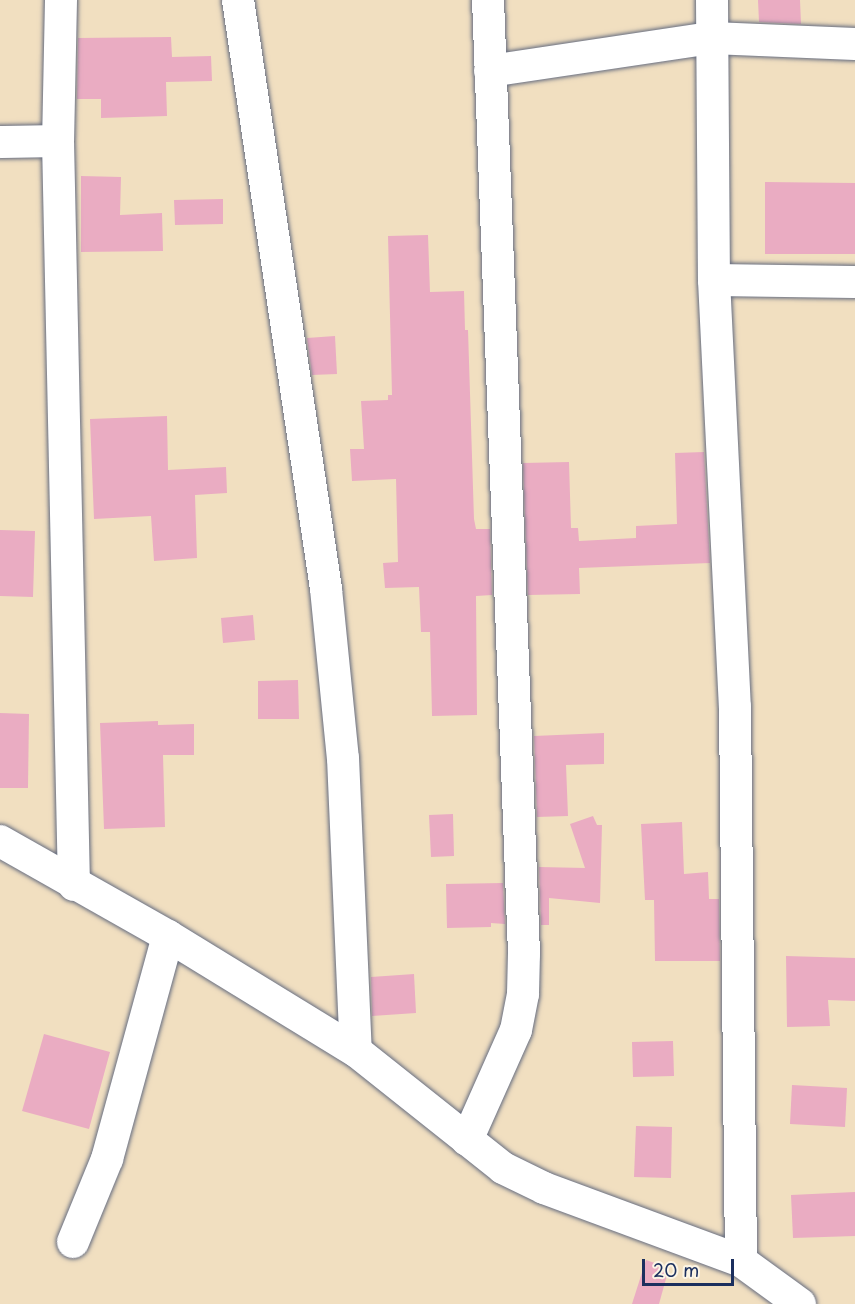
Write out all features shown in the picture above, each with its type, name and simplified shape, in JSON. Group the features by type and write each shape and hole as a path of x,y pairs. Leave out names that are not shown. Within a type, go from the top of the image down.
{"street":[{"path":"61,0 58,141 74,885"},
{"path":"238,0 326,589 343,758 356,1051"},
{"path":"467,1140 516,1030 523,994 524,964 488,0"},
{"path":"712,0 714,280 735,706 741,1261"},
{"path":"490,72 712,38 855,44"},
{"path":"0,142 58,141"},
{"path":"714,280 855,282"},
{"path":"0,841 74,885 168,936 356,1051 503,1168 544,1188 741,1261 800,1304"},
{"path":"73,1242 107,1159 168,936"}],"building":[{"path":"758,0 800,0 801,24 759,22"},
{"path":"171,37 172,57 211,56 212,81 166,82 167,116 101,118 101,99 77,99 78,38"},
{"path":"81,176 121,177 120,215 162,213 163,251 81,252"},
{"path":"765,182 855,183 855,254 765,254"},
{"path":"223,199 223,224 175,225 174,200"},
{"path":"428,235 430,292 464,291 465,330 468,330 474,519 476,529 490,529 492,595 476,596 477,715 432,716 430,632 421,632 419,587 385,588 383,563 398,562 396,479 352,481 350,449 364,449 361,401 388,400 388,395 392,395 388,236"},
{"path":"335,336 337,374 312,375 307,338"},
{"path":"167,416 168,470 226,467 227,493 195,495 197,558 154,561 151,516 94,519 90,419"},
{"path":"704,452 710,563 579,568 580,594 528,595 523,463 569,462 571,528 578,528 579,541 636,538 636,526 677,524 675,453"},
{"path":"0,530 35,531 33,597 0,596"},
{"path":"253,615 255,640 223,643 221,618"},
{"path":"298,680 299,719 258,719 258,681"},
{"path":"0,713 29,714 28,788 0,788"},
{"path":"158,721 158,725 194,724 194,755 163,755 165,827 104,829 100,723"},
{"path":"604,733 604,764 566,765 568,816 537,817 534,736"},
{"path":"453,814 454,856 431,857 429,815"},
{"path":"593,816 597,825 602,825 600,903 549,898 549,925 541,925 539,867 585,868 570,824"},
{"path":"682,822 684,874 708,872 709,899 719,899 720,961 655,961 654,900 645,900 641,824"},
{"path":"503,883 505,924 491,923 491,927 447,928 446,884"},
{"path":"786,956 855,958 855,1001 828,1000 830,1026 787,1027"},
{"path":"414,974 416,1013 372,1016 371,977"},
{"path":"44,1034 110,1052 89,1129 22,1111"},
{"path":"673,1041 674,1076 633,1077 632,1042"},
{"path":"792,1085 847,1088 845,1127 790,1124"},
{"path":"636,1126 672,1127 671,1178 634,1177"},
{"path":"855,1192 855,1236 793,1238 791,1195"},
{"path":"646,1260 669,1268 659,1304 632,1304"}]}
